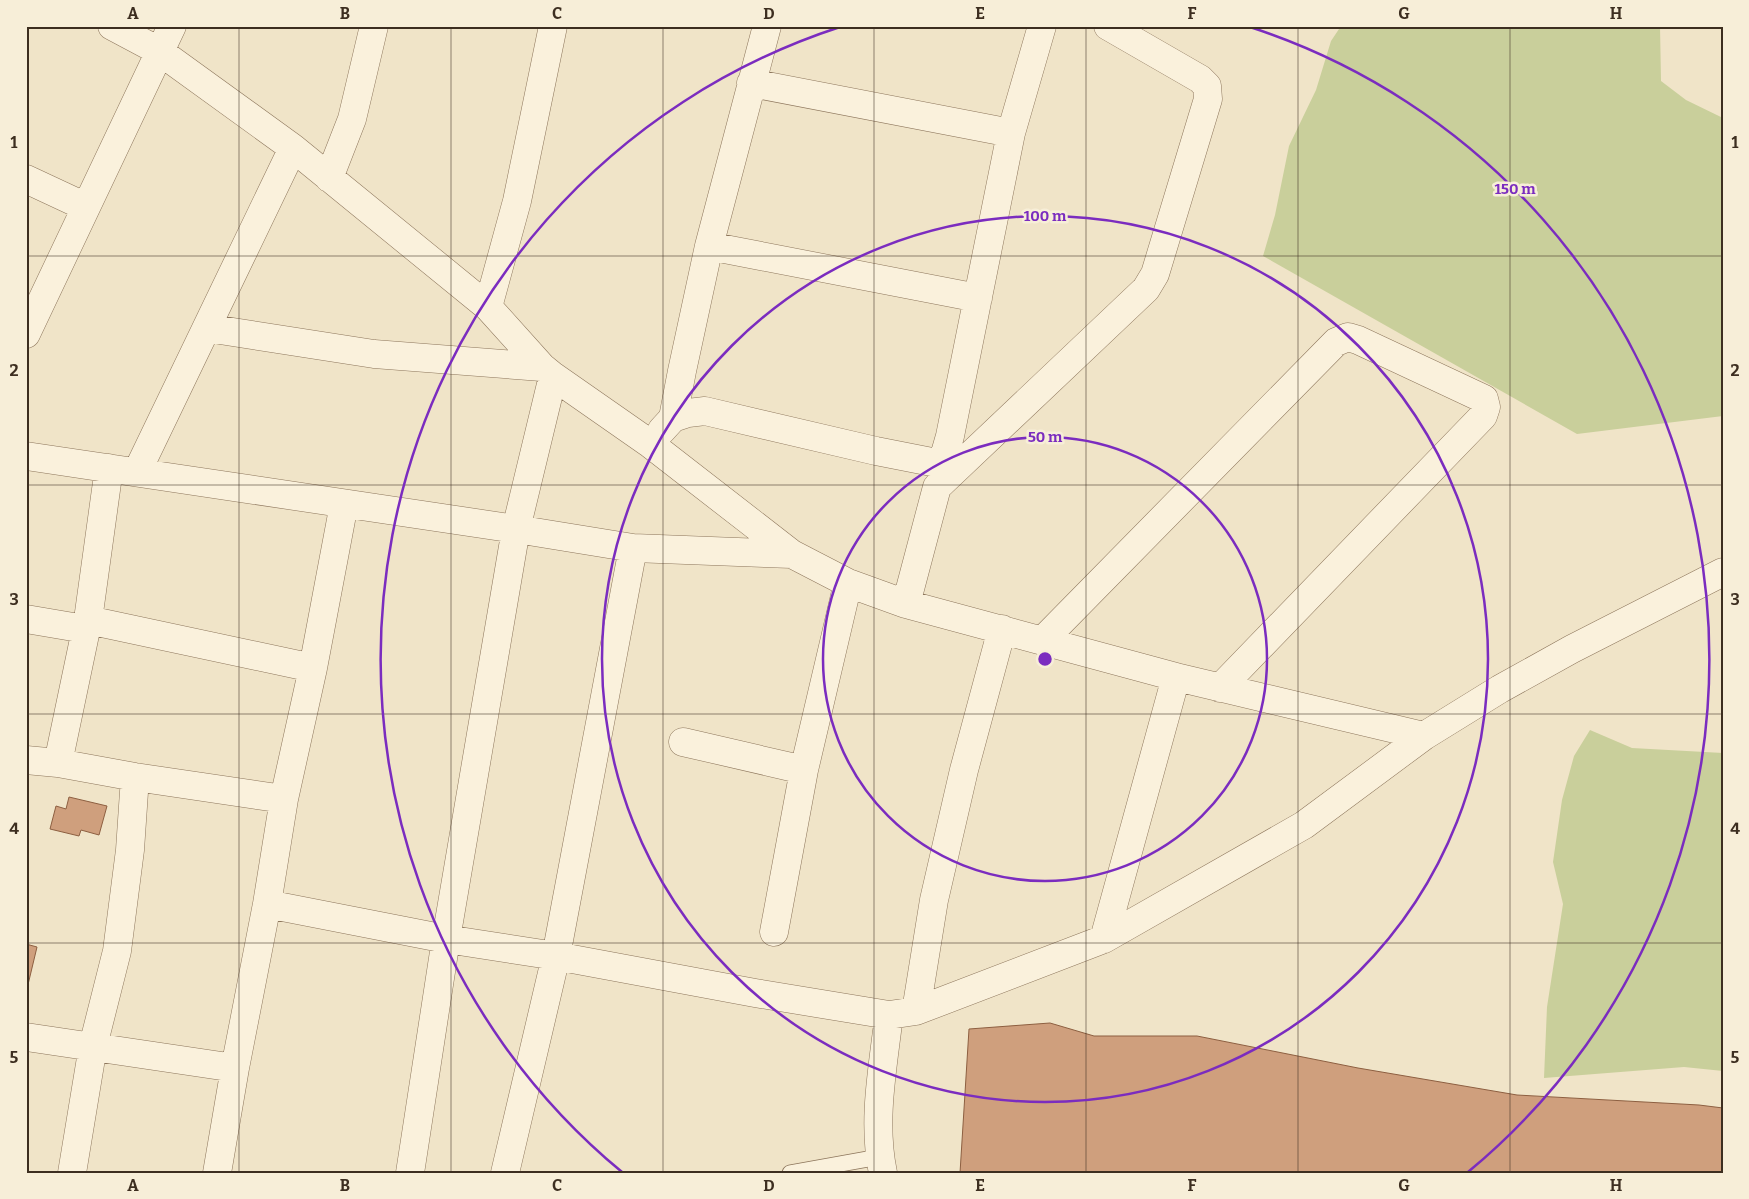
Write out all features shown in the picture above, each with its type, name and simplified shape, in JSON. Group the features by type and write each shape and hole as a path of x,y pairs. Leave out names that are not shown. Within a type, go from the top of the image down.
{"street":[{"path":"112,26 159,51 293,148 488,308 547,371 649,443 792,554 848,583 906,604 1176,677 1424,736"},
{"path":"26,334 172,26"},
{"path":"329,178 352,119 374,26"},
{"path":"488,308 517,200 553,26"},
{"path":"673,418 709,246 767,26"},
{"path":"906,604 950,436 1011,133 1042,26"},
{"path":"940,475 1146,289 1155,274 1208,99 1207,86 1200,79 1108,26"},
{"path":"751,83 1011,133"},
{"path":"136,472 293,148"},
{"path":"26,179 86,207"},
{"path":"709,246 978,298"},
{"path":"207,328 374,354 547,371"},
{"path":"1043,640 1336,342 1348,337 1358,340 1484,399 1486,407 1483,416 1220,688"},
{"path":"410,1173 446,939 516,529 547,371"},
{"path":"649,443 673,418 688,413 705,411 876,451 940,475"},
{"path":"26,456 632,548 792,554"},
{"path":"58,763 87,624 109,468"},
{"path":"217,1173 267,904 284,799 313,668 344,504"},
{"path":"505,1173 556,956 632,548"},
{"path":"267,904 446,939 556,956 755,993 888,1015 916,1011 1104,940 1304,826 1424,736 1500,689 1572,649 1723,572"},
{"path":"774,932 804,770 848,583"},
{"path":"26,619 87,624 313,668"},
{"path":"916,1011 934,900 964,770 1002,629"},
{"path":"1104,940 1176,677"},
{"path":"684,742 804,770"},
{"path":"26,760 58,763 135,777 284,799"},
{"path":"72,1173 93,1046 117,951 130,850 135,777"},
{"path":"881,1165 878,1117 888,1015"},
{"path":"26,1037 235,1068"}],"lane":[{"path":"790,1173 881,1165"}],"green space":[{"path":"1341,26 1660,26 1661,81 1686,100 1723,118 1723,416 1577,434 1263,256 1275,215 1289,146 1316,90 1331,41"},
{"path":"1590,730 1632,748 1723,753 1723,1071 1684,1067 1544,1078 1547,1007 1563,904 1553,862 1562,800 1574,756"}],"building":[{"path":"69,797 107,806 99,835 81,830 79,836 50,829 56,806 66,809"},
{"path":"26,944 37,947 26,993"},
{"path":"1050,1023 1094,1036 1197,1036 1358,1068 1517,1095 1723,1108 1723,1173 960,1173 969,1029"}]}
